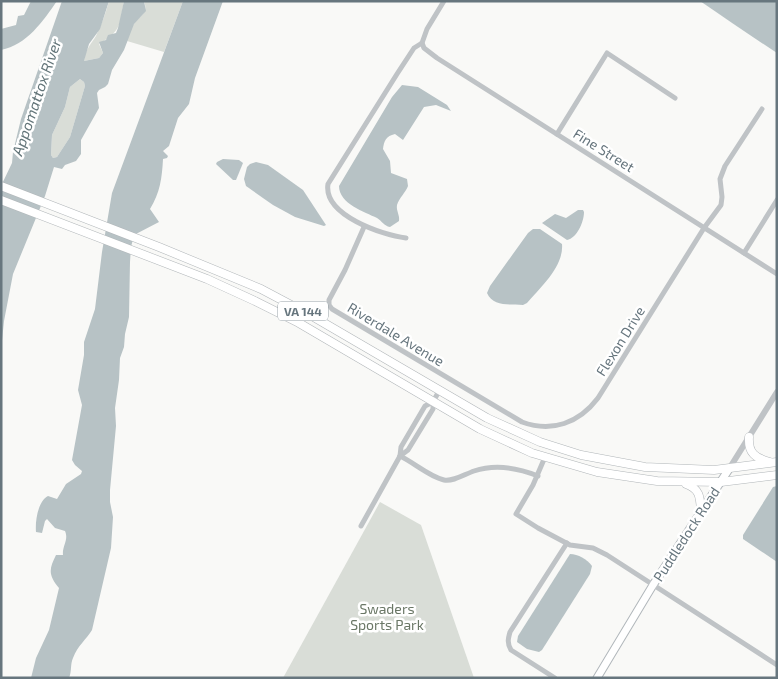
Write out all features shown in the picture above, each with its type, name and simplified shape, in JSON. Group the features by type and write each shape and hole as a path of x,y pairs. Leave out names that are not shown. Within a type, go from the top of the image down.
{"main road":[{"name":"VA 144","path":"1,186 234,277 277,297 439,391 503,426 540,442 581,455 645,467 691,470 729,469 774,462"},
{"name":"VA 144","path":"1,200 224,286 279,312 497,438 545,457 621,477 682,482 721,482 777,475"},
{"path":"749,437 749,447 753,454 774,462"},
{"name":"Puddledock Road","path":"597,678 653,585 729,469"},
{"path":"682,482 698,492 701,510"}],"street":[{"path":"406,238 387,235 364,227 353,220 331,201 328,193 328,184 396,74 414,48 422,44 423,35 444,1"},
{"name":"Fine Street","path":"422,44 424,48 437,58 777,274"},
{"path":"557,134 607,53 675,98"},
{"name":"Flexon Drive","path":"528,424 544,427 557,426 580,417 592,407 720,204 722,197 720,180 724,166 762,109"},
{"path":"744,253 777,200"},
{"name":"Riverdale Avenue","path":"364,227 345,270 328,300 330,306 483,399 528,424"},
{"path":"361,526 400,456 408,450 433,409 433,402 439,391"},
{"name":"Puddledock Road","path":"729,469 777,392"},
{"path":"400,456 436,477 445,480 451,480 482,469 497,468 525,471 538,476"},
{"path":"545,457 538,476 516,514 567,543 593,548 607,555 777,665"},
{"path":"555,678 511,650 507,640 510,632 567,543"}],"green space":[{"path":"109,1 124,1 118,27 112,35 99,44 103,53 99,58 84,61 87,50 100,28"},
{"path":"144,1 183,1 164,52 127,41 133,25 144,12"},
{"path":"80,79 84,82 85,86 70,137 57,157 53,158 51,155 52,135 65,107 70,87"},
{"name":"Swaders Sports Park","path":"380,502 421,525 474,678 283,678"}],"water":[{"path":"31,1 57,1 40,24 26,38 1,50 1,29 16,25 18,16 24,15"},
{"name":"Appomattox River","path":"62,1 109,1 100,29 89,44 84,61 99,58 103,53 99,42 106,40 108,35 116,33 124,1 144,1 146,11 134,24 124,50 112,70 108,84 97,93 99,108 81,140 81,154 76,161 65,165 62,169 54,167 45,196 13,274 4,321 1,350 1,186 12,163 21,119","holes":["80,79 84,82 85,86 70,137 57,157 53,158 51,155 52,135 65,107 70,87"]},
{"path":"183,1 223,1 195,78 189,104 178,118 169,146 163,151 168,156 163,159 160,185 150,209 159,222 134,235 131,247 129,317 124,347 120,358 115,408 116,426 110,490 113,517 111,548 92,630 75,653 69,678 31,678 36,658 49,630 59,588 51,576 51,568 56,555 63,555 66,537 65,531 55,528 47,519 42,533 36,532 38,512 42,502 48,496 57,499 66,484 81,474 82,471 72,460 82,405 78,390 84,355 84,342 95,309 112,193"},
{"path":"700,1 777,1 777,53 738,27"},
{"path":"402,85 418,87 447,105 451,111 436,105 424,107 403,140 395,134 389,136 385,141 383,149 390,161 391,173 407,179 408,186 397,205 399,221 390,227 353,206 343,198 339,186 392,97"},
{"path":"223,159 239,160 243,163 236,180 233,180 216,164"},
{"path":"256,162 268,165 303,190 326,225 295,217 273,205 246,186 244,179 247,167"},
{"path":"578,210 583,210 584,212 583,220 577,233 571,239 567,240 542,223 555,214 566,218"},
{"path":"533,229 540,229 562,244 562,252 555,268 545,283 527,303 523,305 493,301 487,293 490,286 528,233"},
{"path":"777,486 777,562 743,539 743,535 773,487"},
{"path":"570,554 579,556 590,563 592,566 590,574 542,650 539,652 527,649 517,642 518,636"}]}
